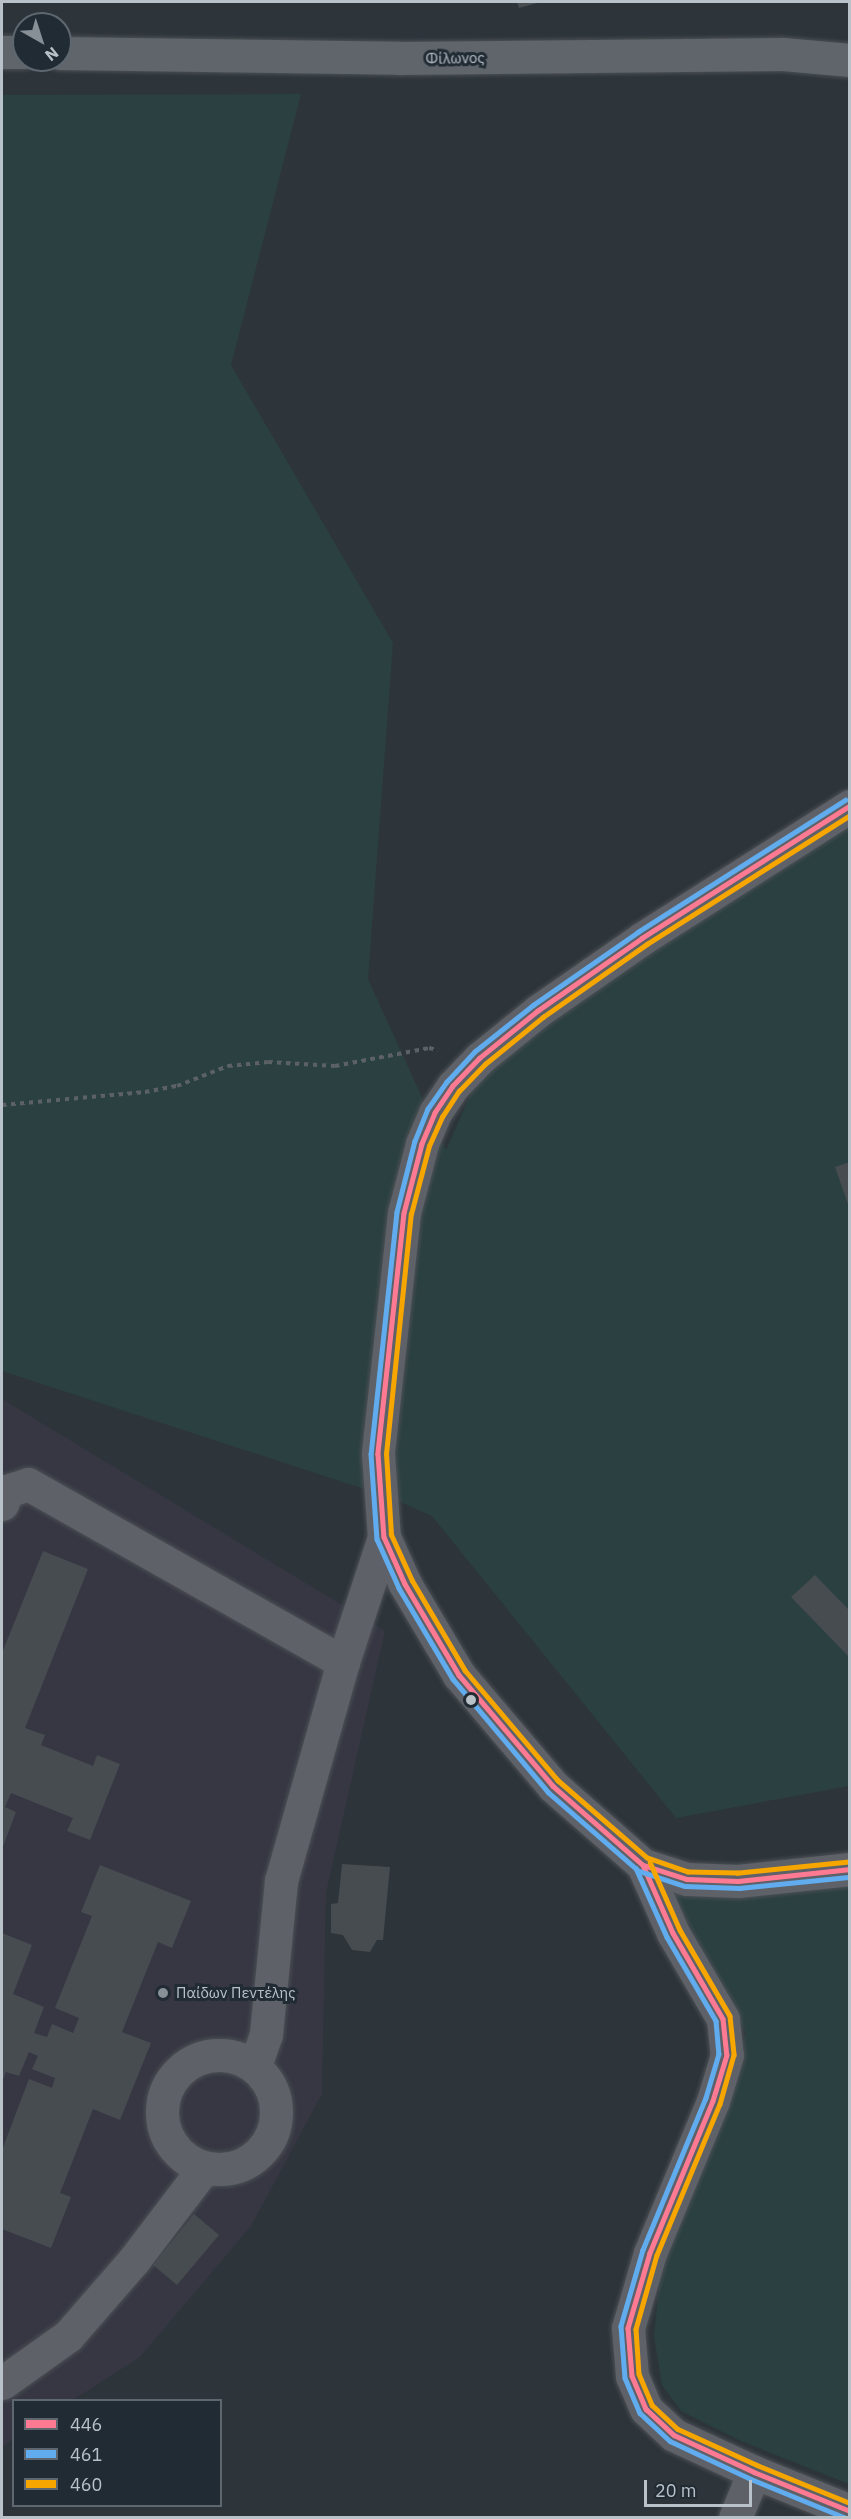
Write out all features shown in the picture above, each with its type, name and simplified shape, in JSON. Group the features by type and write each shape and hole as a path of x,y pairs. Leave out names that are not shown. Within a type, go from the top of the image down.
{"main road":[{"name":"Φίλωνος","path":"72,53 399,58 783,54 849,60"}],"street":[{"path":"849,806 643,938 538,1011 480,1058 453,1086 435,1113 412,1176 404,1213 378,1454 384,1537 405,1584 459,1675 553,1786 643,1866 673,1933 723,2019 726,2055 713,2101 650,2253 628,2328 632,2376 646,2409 674,2435 754,2472 849,2511"},
{"path":"2,1504 8,1491 28,1484 344,1662"},
{"path":"255,2066 266,2034 281,1881 344,1662 384,1537"},
{"path":"643,1866 706,1882 738,1881 849,1869"},
{"path":"212,2054 235,2056 255,2066 270,2083 276,2104 275,2127 265,2147 248,2162 226,2169 204,2168 184,2158 169,2141 162,2119 164,2097 174,2077 190,2062 212,2054"},
{"path":"2,2383 68,2336 134,2260 204,2168"},
{"path":"735,2517 754,2472"}],"path":[{"path":"2,1105 145,1092 177,1086 228,1066 268,1062 335,1066 429,1048 480,1058"}],"shaded area":[{"name":"Παίδων Πεντέλης","path":"2,1399 385,1631 326,1893 322,2094 251,2226 140,2357 75,2399 12,2399 12,2440 2,2447"}],"green space":[{"path":"301,94 231,365 393,643 368,979 446,1150 472,1091 515,1044 625,967 849,821 849,1786 676,1818 432,1516 389,1497 2,1371 2,95"},
{"path":"849,1878 849,2484 743,2442 681,2411 662,2385 654,2336 660,2275 746,2033 667,1884"}],"building":[{"path":"517,2 541,2 519,8"},
{"path":"850,1162 850,1207 849,1207 835,1167"},
{"path":"43,1551 88,1569 25,1728 45,1735 41,1745 93,1766 97,1755 120,1764 90,1840 67,1831 73,1818 11,1793 5,1807 16,1812 2,1849 2,1653"},
{"path":"815,1575 850,1611 850,1658 791,1597"},
{"path":"342,1864 390,1867 383,1940 377,1940 370,1952 352,1950 343,1935 331,1933 331,1904 338,1903"},
{"path":"100,1865 191,1901 172,1948 158,1942 122,2032 151,2043 120,2120 93,2109 60,2193 71,2197 51,2248 2,2229 2,2150 29,2079 52,2088 55,2078 32,2069 38,2056 29,2052 19,2076 6,2072 2,2082 2,1933 32,1945 13,1994 44,2007 34,2033 47,2037 52,2024 73,2033 79,2018 55,2008 92,1916 81,1912"},
{"path":"194,2214 219,2235 177,2285 153,2265"}],"transit line":[{"name":"461","path":"846,800 639,932 534,1005 475,1052 447,1082 428,1109 415,1141 397,1212 371,1454 377,1539 399,1588 453,1679 548,1792 639,1871 685,1886 739,1888 850,1877"},
{"name":"446","path":"850,806 643,938 538,1011 480,1058 453,1086 435,1113 422,1144 404,1213 378,1454 384,1537 405,1584 459,1675 553,1786 643,1865 687,1879 738,1881 850,1869"},
{"name":"460","path":"849,1862 738,1873 688,1872 647,1858 558,1781 465,1671 412,1581 391,1535 386,1454 411,1214 429,1146 442,1117 459,1091 485,1064 543,1017 647,944 850,815"},
{"name":"460","path":"650,1862 680,1930 730,2016 734,2055 720,2104 657,2255 636,2329 639,2374 652,2405 678,2429 757,2465 850,2503"},
{"name":"446","path":"643,1865 673,1933 723,2019 727,2055 713,2101 650,2253 628,2328 632,2376 646,2409 674,2435 754,2472 850,2511"},
{"name":"461","path":"636,1868 667,1937 716,2021 719,2054 706,2098 643,2250 621,2326 625,2378 640,2413 670,2441 751,2479 846,2518"}],"place":[{"name":"Παίδων Πεντέλης","path":"163,1993"}]}
